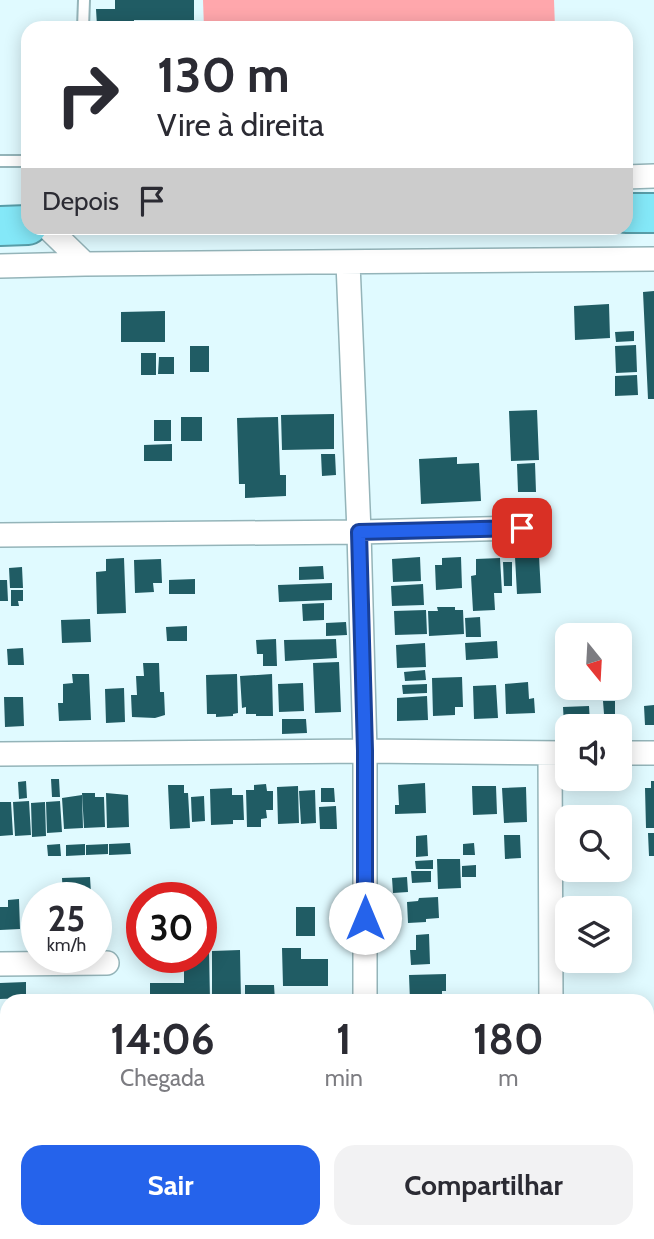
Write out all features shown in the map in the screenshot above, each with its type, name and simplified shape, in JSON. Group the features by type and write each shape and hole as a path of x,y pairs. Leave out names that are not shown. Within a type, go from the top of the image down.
{"highway":[{"path":"633,213 654,213"},
{"path":"0,226 21,225"}],"street":[{"path":"633,177 654,176"},
{"path":"55,235 85,264"},
{"path":"0,266 654,259"},
{"path":"348,264 365,751 365,994"},
{"path":"0,535 522,528"},
{"path":"0,754 365,751 555,753"},
{"path":"632,753 654,753"},
{"path":"551,994 558,791"},
{"path":"0,964 21,964"}],"lane":[{"path":"83,21 84,0"},
{"path":"0,161 21,161"}],"shaded area":[{"path":"203,0 554,0 555,21 204,21"}],"building":[{"path":"115,0 194,0 194,20 97,21 96,9 115,9"},
{"path":"654,291 654,399 648,399 643,292"},
{"path":"609,304 610,338 575,340 574,306"},
{"path":"165,311 165,342 121,342 121,312"},
{"path":"634,331 634,341 616,342 615,332"},
{"path":"636,345 637,372 616,373 615,346"},
{"path":"190,346 209,346 209,372 190,372"},
{"path":"141,353 156,353 156,375 141,375"},
{"path":"159,357 174,357 174,374 158,374"},
{"path":"637,375 638,395 615,396 615,376"},
{"path":"537,410 539,460 511,461 509,411"},
{"path":"334,414 334,449 282,450 281,415"},
{"path":"181,417 202,417 202,441 181,441"},
{"path":"278,417 280,475 286,475 286,496 245,498 245,484 239,484 237,418"},
{"path":"154,420 171,420 171,441 154,441"},
{"path":"172,444 172,461 144,461 144,445"},
{"path":"321,454 335,454 336,475 322,476"},
{"path":"457,457 457,464 479,463 481,501 421,504 419,459"},
{"path":"535,463 536,492 518,492 517,464"},
{"path":"539,556 541,593 517,594 515,557"},
{"path":"420,557 421,581 393,582 392,559"},
{"path":"461,557 462,588 436,590 435,565 442,565 442,558"},
{"path":"124,558 126,613 97,614 96,572 106,571 106,559"},
{"path":"500,558 502,593 494,593 495,610 473,611 471,576 476,575 476,559"},
{"path":"161,559 162,583 153,583 154,592 135,593 134,560"},
{"path":"503,562 512,562 512,586 504,586"},
{"path":"323,566 324,579 299,580 299,567"},
{"path":"22,567 23,588 10,588 9,568"},
{"path":"195,579 195,594 169,594 169,580"},
{"path":"0,580 7,580 8,601 0,601"},
{"path":"332,583 332,600 279,602 278,585"},
{"path":"423,584 424,605 392,606 391,586"},
{"path":"11,590 23,590 23,601 18,601 19,606 11,606"},
{"path":"324,603 324,620 303,621 302,604"},
{"path":"437,607 463,610 464,634 429,636 428,611 438,611"},
{"path":"426,610 427,634 395,635 394,611"},
{"path":"480,617 481,637 466,637 465,618"},
{"path":"90,619 91,642 62,643 61,620"},
{"path":"346,622 347,635 326,636 326,623"},
{"path":"187,626 187,641 167,641 166,627"},
{"path":"276,639 277,666 263,666 263,654 257,654 256,640"},
{"path":"336,639 337,658 285,661 284,640"},
{"path":"497,641 498,658 466,660 465,643"},
{"path":"425,643 426,667 397,668 396,645"},
{"path":"23,648 24,665 8,665 7,649"},
{"path":"339,662 341,712 315,713 313,663"},
{"path":"143,663 159,663 160,692 164,692 165,715 155,718 132,717 131,695 137,695 136,676 144,676"},
{"path":"425,670 426,680 405,681 404,672"},
{"path":"72,674 89,674 91,720 59,721 58,703 63,703 63,684 73,683"},
{"path":"237,674 238,713 216,717 216,714 207,714 206,675"},
{"path":"272,674 273,716 246,714 246,707 242,708 240,676"},
{"path":"462,677 463,707 455,707 455,715 433,716 432,678"},
{"path":"528,682 529,699 534,698 535,713 506,714 505,684"},
{"path":"303,683 304,711 279,712 278,684"},
{"path":"427,684 427,693 403,694 402,685"},
{"path":"496,685 498,718 474,719 473,686"},
{"path":"124,688 125,722 106,723 105,689"},
{"path":"427,696 428,720 397,721 397,698"},
{"path":"4,697 23,697 24,726 5,727"},
{"path":"603,701 615,701 615,714 604,714"},
{"path":"654,705 654,725 645,725 644,706"},
{"path":"589,706 589,714 563,714 563,707"},
{"path":"282,719 306,719 307,733 282,734"},
{"path":"51,779 59,779 60,797 52,797"},
{"path":"26,781 27,798 19,799 18,782"},
{"path":"651,781 654,781 654,828 646,828 645,788 651,788"},
{"path":"425,783 426,813 395,814 395,805 399,805 398,785"},
{"path":"266,784 267,791 273,791 273,810 266,810 267,818 261,819 261,827 247,827 246,790 254,790 254,785"},
{"path":"168,785 184,785 184,793 188,793 190,828 170,829"},
{"path":"298,786 299,823 278,824 277,787"},
{"path":"472,786 496,786 497,814 473,815"},
{"path":"526,787 527,822 504,823 502,788"},
{"path":"232,788 232,795 243,795 244,820 233,820 233,824 211,825 210,789"},
{"path":"321,788 334,788 335,802 321,802"},
{"path":"315,790 316,823 301,824 299,791"},
{"path":"82,793 95,793 95,797 104,797 105,827 84,828"},
{"path":"106,793 128,795 129,827 107,828"},
{"path":"82,795 83,828 64,829 62,798"},
{"path":"204,796 205,821 192,822 191,797"},
{"path":"29,801 31,835 15,836 13,802"},
{"path":"60,801 62,832 47,833 46,802"},
{"path":"0,802 11,802 13,835 0,836"},
{"path":"45,802 46,836 32,837 31,803"},
{"path":"336,806 337,829 320,829 319,807"},
{"path":"648,833 654,833 654,856 649,856"},
{"path":"427,835 428,856 416,857 416,836"},
{"path":"504,835 520,835 521,858 505,859"},
{"path":"130,843 131,854 109,855 109,844"},
{"path":"474,843 475,855 463,855 463,844"},
{"path":"60,844 61,856 48,856 47,845"},
{"path":"85,844 85,855 66,856 66,845"},
{"path":"108,844 108,854 86,855 86,845"},
{"path":"437,859 460,859 461,888 438,889"},
{"path":"433,860 433,869 416,869 415,861"},
{"path":"476,865 476,877 462,877 462,866"},
{"path":"411,871 431,871 431,882 412,883"},
{"path":"90,877 90,882 62,882 62,878"},
{"path":"407,877 408,892 393,893 392,878"},
{"path":"438,897 439,918 408,923 407,902"},
{"path":"19,899 20,929 0,930 0,907 8,907 8,900"},
{"path":"296,907 315,907 315,936 296,936"},
{"path":"429,934 430,964 411,965 410,950 416,950 416,935"},
{"path":"282,948 301,948 301,959 328,959 328,986 283,986"},
{"path":"240,950 241,994 212,994 212,973 217,973 217,951"},
{"path":"184,973 209,973 210,994 150,994 150,983 184,983"},
{"path":"446,974 446,991 442,991 442,994 410,994 409,975"},
{"path":"26,982 26,994 0,994 0,983"},
{"path":"245,985 274,985 275,994 245,994"}],"route":[{"path":"365,918 365,751 359,532 522,528"}]}
